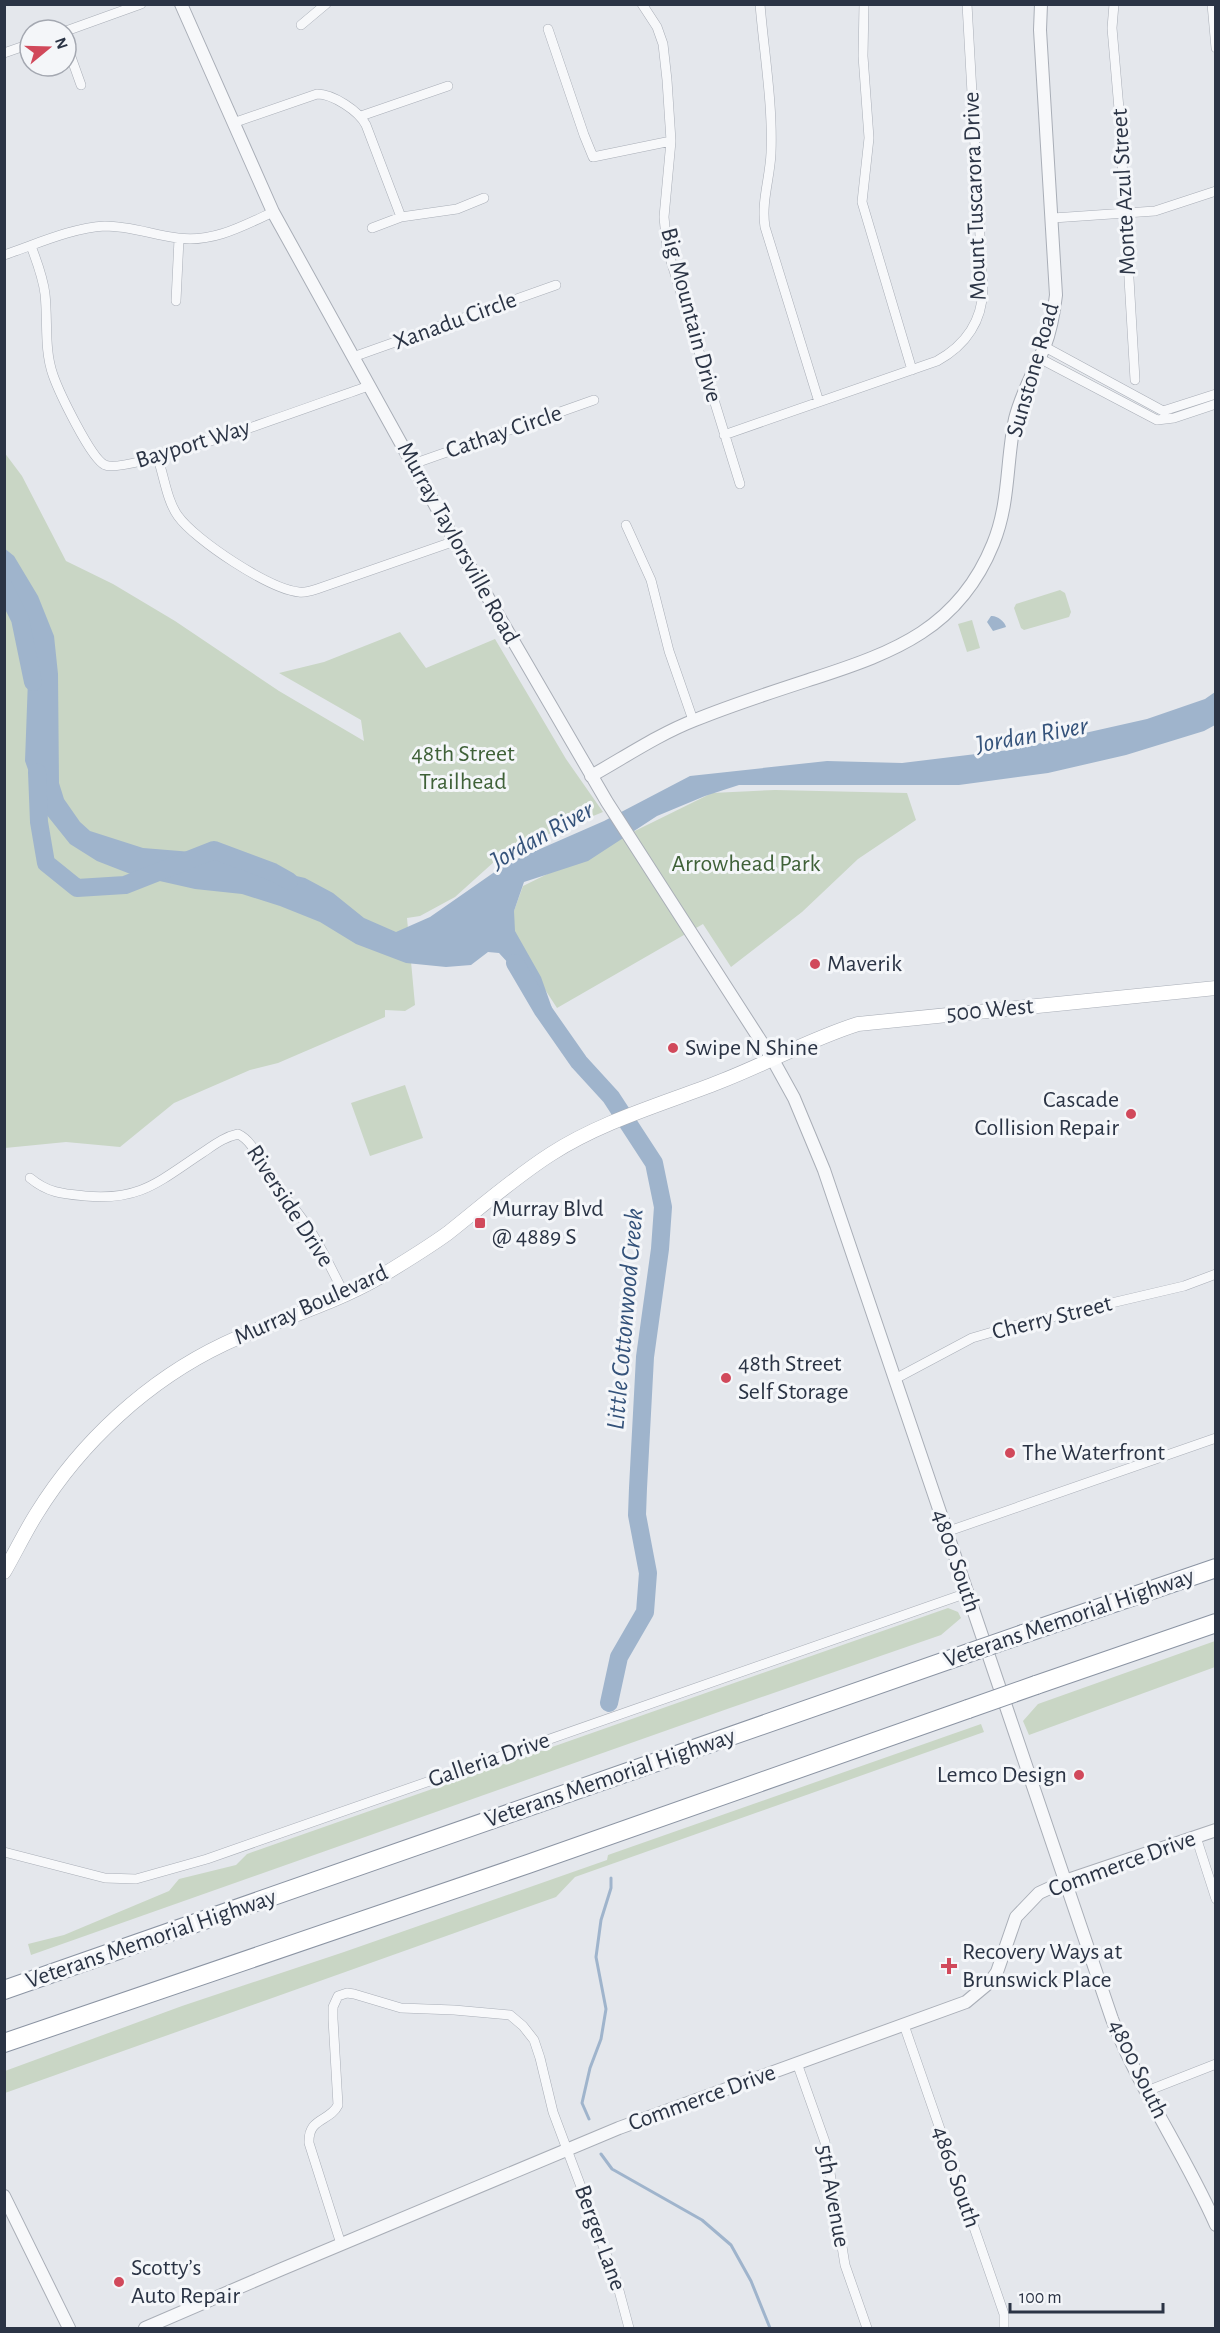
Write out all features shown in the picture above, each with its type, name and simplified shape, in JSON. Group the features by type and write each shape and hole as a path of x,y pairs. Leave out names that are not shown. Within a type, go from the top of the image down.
{"highway":[{"name":"Veterans Memorial Highway","path":"4,1990 1215,1568"},
{"path":"4,2043 528,1864 1215,1623"}],"main road":[{"name":"500 West","path":"772,1060 815,1039 858,1024 1215,988"},
{"name":"Murray Boulevard","path":"4,1572 37,1512 68,1469 105,1428 152,1388 181,1368 224,1344 345,1295 386,1273 446,1234 550,1154 575,1139 772,1060"}],"street":[{"path":"78,28 141,4"},
{"name":"Murray Taylorsville Road","path":"181,4 273,212 455,541 611,809 772,1060"},
{"path":"301,25 326,4"},
{"name":"Big Mountain Drive","path":"642,4 657,27 663,44 671,141 664,217 668,248 740,484"},
{"path":"760,4 771,134 769,177 764,208 765,226 819,402"},
{"path":"864,4 863,56 869,138 862,202 912,370"},
{"name":"Mount Tuscarora Drive","path":"724,435 947,356 973,329 982,299 967,4"},
{"name":"Sunstone Road","path":"591,776 693,720 892,651 943,617 977,576 996,535 1004,510 1011,439 1016,416 1025,388 1053,323 1056,295 1041,41 1041,4"},
{"name":"Monte Azul Street","path":"1114,4 1112,28 1135,380"},
{"path":"1212,4 1215,48"},
{"path":"548,29 593,157 671,141"},
{"path":"78,77 81,85"},
{"path":"361,116 448,86"},
{"path":"233,123 317,94 329,97 361,116 401,217"},
{"path":"1053,218 1125,214 1165,208 1215,191"},
{"path":"372,228 401,217 457,209 484,198"},
{"path":"4,255 77,231 108,226 179,239 201,239 220,235 273,212"},
{"path":"176,301 179,239"},
{"name":"Bayport Way","path":"31,246 42,280 48,354 52,373 69,409 102,465 117,467 158,459 369,386"},
{"name":"Xanadu Circle","path":"353,357 556,285"},
{"path":"1042,352 1163,411 1215,394"},
{"path":"1042,352 1157,420 1174,418 1215,404"},
{"name":"Cathay Circle","path":"413,464 594,400"},
{"path":"158,459 176,513 182,521 209,545 241,566 288,590 300,593 317,589 455,541"},
{"path":"626,525 651,580 669,651 693,720"},
{"name":"4800 South","path":"772,1060 794,1098 821,1163 1115,2027 1200,2190 1215,2224"},
{"name":"Riverside Drive","path":"30,1178 55,1194 108,1198 130,1195 145,1190 220,1140 238,1134 250,1143 268,1174 310,1229 345,1295"},
{"name":"Cherry Street","path":"895,1379 972,1338 1013,1326 1184,1286 1215,1274"},
{"path":"946,1532 1215,1438"},
{"name":"Galleria Drive","path":"4,1852 105,1878 136,1879 217,1855 967,1593"},
{"name":"Commerce Drive","path":"145,2328 567,2149 667,2110 954,2008 982,1990 997,1972 1016,1917 1039,1893 1065,1881 1215,1830"},
{"path":"1196,1837 1215,1899"},
{"name":"Berger Lane","path":"341,2244 309,2143 309,2135 316,2122 336,2109 338,2105 333,2019 333,2007 338,1996 347,1993 354,1994 401,2008 510,2015 534,2040 553,2112 617,2283 629,2328"},
{"name":"4860 South","path":"904,2025 1004,2314 1004,2328"},
{"name":"5th Avenue","path":"797,2063 825,2142 845,2265 867,2328"},
{"path":"1147,2091 1215,2064"},
{"path":"4,2196 69,2328"}],"green space":[{"name":"48th Street Trailhead","path":"4,452 22,476 66,561 113,584 175,621 279,691 364,741 361,720 279,673 324,662 400,632 426,668 495,639 566,759 603,812 505,852 455,897 420,916 407,918 415,1005 405,1011 385,1010 385,1017 278,1063 250,1070 174,1103 120,1147 66,1142 5,1148"},
{"path":"1060,590 1065,593 1071,612 1069,617 1024,630 1021,628 1014,608 1016,604"},
{"path":"972,620 980,648 967,652 958,624"},
{"name":"Arrowhead Park","path":"775,790 907,793 916,820 858,859 802,912 731,967 703,924 557,1008 518,948 511,919 523,886 712,793"},
{"path":"405,1085 423,1138 370,1156 351,1103"},
{"path":"948,1608 958,1612 961,1618 941,1635 31,1955 28,1944 64,1935 169,1891 179,1879 236,1865 247,1854"},
{"path":"1215,1641 1215,1667 1029,1735 1023,1721 1038,1704"},
{"path":"981,1724 984,1732 575,1877 556,1897 5,2093 5,2071 182,2006 607,1860 608,1855"}],"water":[{"path":"4,548 14,556 38,596 54,636 58,674 59,783 64,799 80,822 90,831 143,848 192,852 305,878 333,893 364,918 396,932 430,917 506,864 604,821 690,776 827,761 902,763 1009,750 1147,719 1205,699 1215,692 1215,725 1204,731 1126,755 1048,773 959,785 739,785 657,816 588,861 524,882 514,911 515,931 541,977 552,1008 499,953 488,952 471,965 446,967 406,963 356,944 320,922 280,906 242,894 195,889 133,875 97,861 70,844 42,809 25,761 29,652 13,602 5,591"},
{"path":"991,616 1000,619 1006,627 993,631 987,622"}],"waterway":[{"name":"Jordan River","path":"4,587 20,619 33,682"},
{"name":"Jordan River","path":"37,772 39,822 46,863 77,888 125,885 214,850 273,872 289,881"},
{"name":"Little Cottonwood Creek","path":"515,963 542,1009 579,1062 611,1097 654,1163 663,1207 660,1249 645,1357 638,1488 637,1515 648,1573 645,1612 619,1657 609,1703"},
{"name":"Little Cottonwood Creek","path":"589,2119 582,2103 590,2068 601,2039 606,2009 596,1957 601,1920 611,1888 611,1878"},
{"name":"Little Cottonwood Creek","path":"601,2154 612,2169 702,2220 731,2245 751,2281 770,2328"}],"place":[{"name":"Maverik","path":"815,964"},
{"name":"Swipe N Shine","path":"673,1048"},
{"name":"Cascade Collision Repair","path":"1131,1114"},
{"name":"Murray Blvd @ 4889 S","path":"480,1223"},
{"name":"48th Street Self Storage","path":"726,1378"},
{"name":"The Waterfront","path":"1010,1453"},
{"name":"Lemco Design","path":"1079,1775"},
{"name":"Recovery Ways at Brunswick Place","path":"949,1966"},
{"name":"Scotty’s Auto Repair","path":"119,2282"}]}
